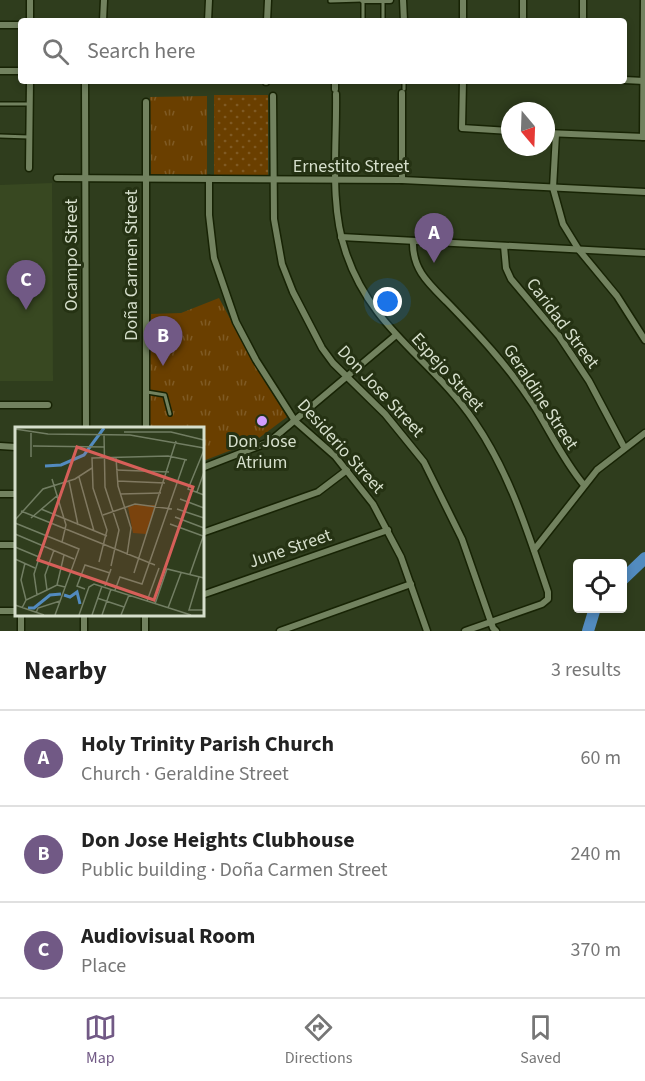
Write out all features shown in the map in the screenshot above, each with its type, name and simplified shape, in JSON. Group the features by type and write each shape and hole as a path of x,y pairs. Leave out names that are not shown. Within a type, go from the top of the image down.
{"street":[{"path":"30,0 30,18"},
{"path":"103,18 104,0"},
{"path":"208,18 209,0"},
{"path":"267,18 268,0"},
{"path":"363,0 390,0"},
{"path":"404,0 404,18"},
{"path":"463,0 463,18"},
{"path":"523,0 523,18"},
{"path":"583,18 584,0"},
{"path":"644,0 644,137 556,134 553,188 557,212 579,250 617,296 645,340"},
{"path":"0,25 18,25"},
{"path":"0,71 18,71"},
{"path":"627,80 644,81"},
{"path":"29,168 30,84"},
{"name":"Ocampo Street","path":"86,84 86,427"},
{"name":"Espejo Street","path":"335,84 337,179 341,237 361,289 395,336 473,420 508,481 534,550 548,599 493,628"},
{"path":"463,84 462,128 501,130"},
{"path":"402,180 403,91"},
{"name":"Don Jose Street","path":"273,96 274,219 282,264 293,292 322,348 345,378 385,414 424,462 462,539 493,628"},
{"name":"Doña Carmen Street","path":"146,102 146,427"},
{"name":"Ernestito Street","path":"57,178 402,180 645,192"},
{"name":"Desiderio Street","path":"209,179 211,239 222,287 256,360 295,420 347,470 374,504 411,584 427,631"},
{"path":"341,237 645,253"},
{"name":"Geraldine Street","path":"413,241 416,266 424,279 485,340 516,379 564,459 584,485"},
{"name":"Caridad Street","path":"504,246 506,268 511,279 577,363 624,447"},
{"path":"204,467 260,447 395,336"},
{"path":"0,405 48,405"},
{"path":"534,550 584,485 624,447 645,433"},
{"path":"0,446 15,447"},
{"path":"204,532 318,492 347,470"},
{"name":"June Street","path":"204,594 388,530"},
{"path":"280,631 411,584"},
{"path":"465,631 493,628"}],"lane":[{"path":"330,1 363,0 363,18"},
{"path":"383,0 383,18"},
{"path":"403,91 404,84"},
{"path":"0,104 30,104"},
{"path":"0,136 29,137"},
{"path":"146,392 165,395 170,414"}],"shaded area":[{"path":"52,183 53,381 0,381 0,185"}],"green space":[{"path":"214,95 268,95 268,175 214,175"},
{"path":"207,96 207,175 151,175 150,97"},
{"path":"219,298 251,358 287,417 255,441 204,461 204,427 149,427 151,314 181,313"}],"waterway":[{"path":"627,575 645,558"},
{"path":"588,631 593,613"}],"place":[{"name":"Holy Trinity Parish Church","path":"434,263"},
{"name":"Audiovisual Room","path":"26,310"},
{"name":"Don Jose Heights Clubhouse","path":"163,366"},
{"name":"Don Jose Atrium","path":"262,421"}]}
